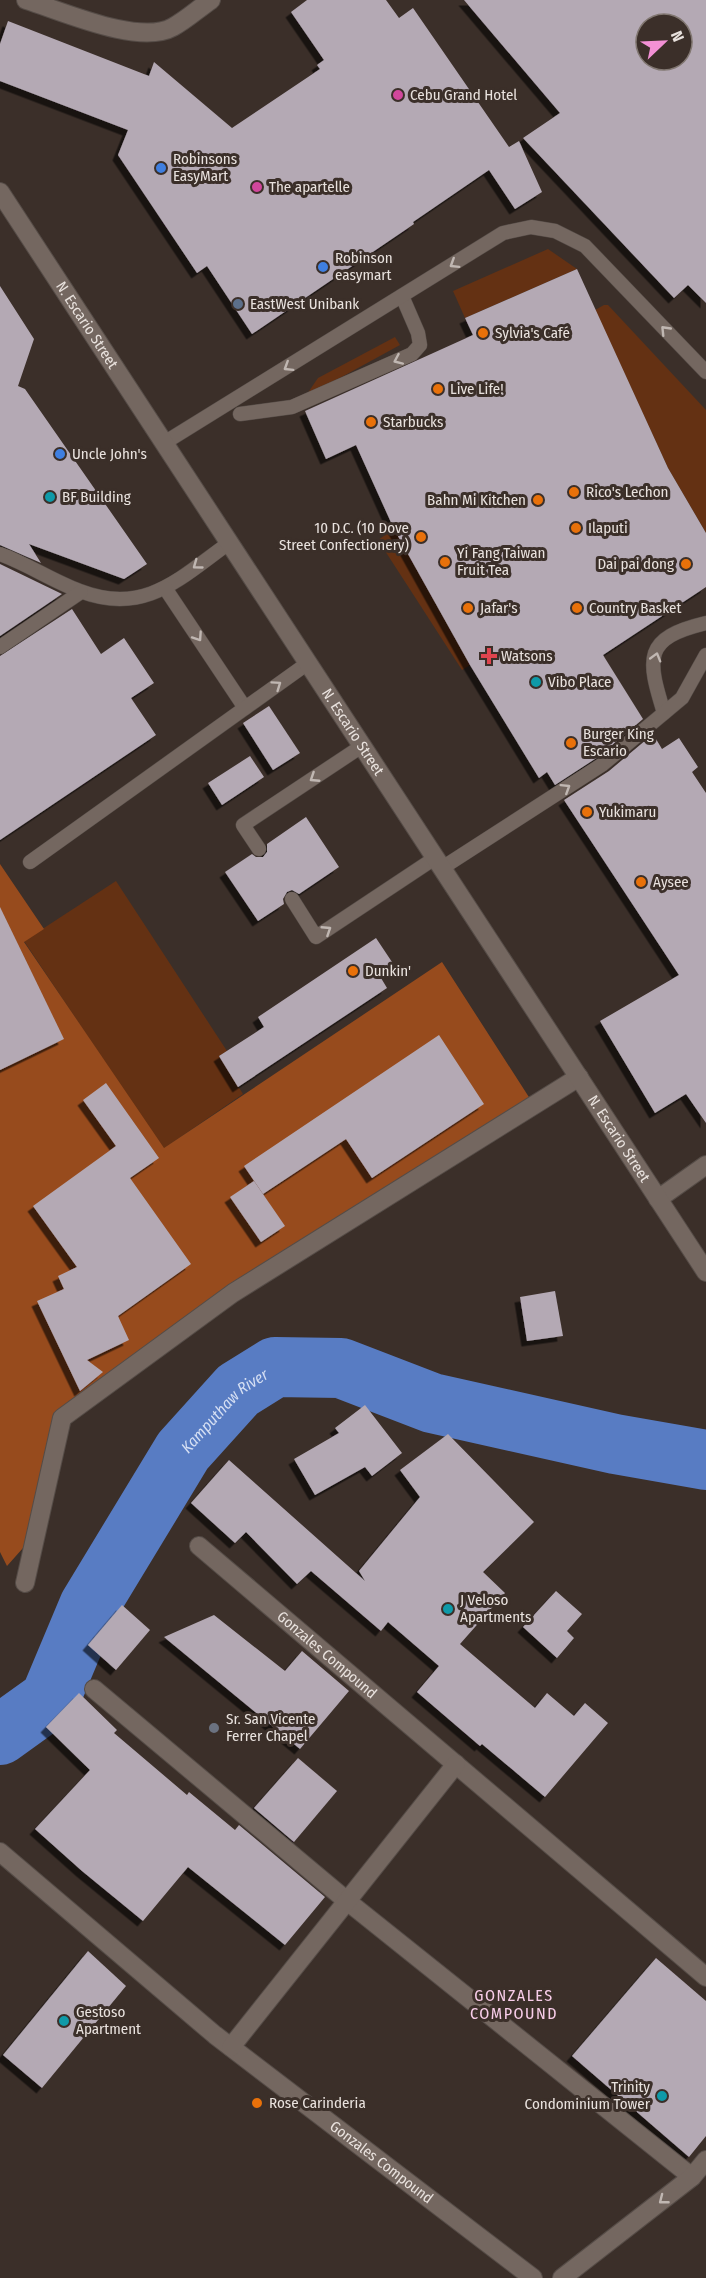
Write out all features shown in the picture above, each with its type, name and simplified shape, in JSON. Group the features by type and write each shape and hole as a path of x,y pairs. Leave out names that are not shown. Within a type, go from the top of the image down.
{"street":[{"path":"26,0 128,31 149,34 172,28 211,0"},
{"name":"N. Escario Street","path":"0,192 706,1272"},
{"path":"25,1583 62,1418 233,1293 579,1077"},
{"path":"658,1199 706,1165"},
{"name":"Gonzales Compound","path":"199,1546 706,1977"},
{"path":"94,1689 347,1901 692,2177"},
{"path":"231,2047 456,1764"},
{"name":"Gonzales Compound","path":"0,1852 231,2047 533,2278"},
{"path":"562,2278 692,2177 706,2160"}],"lane":[{"path":"164,443 503,233 531,227 555,231 585,246 706,372"},
{"path":"240,414 292,407 412,354 420,345 402,296"},
{"path":"0,554 81,592 117,599 148,596 165,588 229,543"},
{"path":"165,588 245,708"},
{"path":"0,647 81,592"},
{"path":"664,713 654,680 652,661 660,644 678,630 706,623"},
{"path":"292,899 316,937 516,819 603,764 682,698 706,655"},
{"path":"30,862 308,663"},
{"path":"259,849 243,825 362,746"}],"shaded area":[{"path":"548,249 577,269 465,318 453,291"},
{"path":"608,305 706,410 706,533 668,468 595,310"},
{"path":"395,337 400,345 305,397 318,378"},
{"path":"394,529 470,665 462,670 378,540"},
{"path":"0,864 44,929 24,942 164,1148 442,962 534,1105 254,1279 51,1426 31,1539 7,1566 0,1552"},
{"path":"116,881 227,1051 219,1056 243,1094 163,1149 24,941"}],"building":[{"path":"307,0 386,0 399,18 413,8 509,147 519,141 542,192 515,209 489,170 252,334 207,266 197,273 118,155 128,130 0,81 0,44 8,21 149,76 154,62 232,128 320,69 317,65 324,60 291,12"},
{"path":"464,0 706,0 706,303 688,285 674,298 523,138 560,113"},
{"path":"577,269 668,468 706,533 706,587 603,655 643,719 598,757 555,785 547,772 539,778 470,665 394,529 356,445 326,459 305,411 473,335 465,318"},
{"name":"BF Building","path":"0,286 34,339 18,386 25,389 147,564 124,579 29,544 41,563 0,545"},
{"path":"0,564 62,594 0,636"},
{"path":"72,609 101,654 124,638 154,683 131,698 156,735 0,840 0,656"},
{"path":"269,706 300,753 273,770 243,723"},
{"path":"653,734 662,749 679,738 698,767 692,772 706,793 706,1123 686,1094 655,1113 600,1021 679,975 564,800 609,771"},
{"path":"250,756 264,777 222,805 208,783"},
{"path":"306,817 339,867 299,894 292,890 287,892 283,899 284,904 258,921 225,872 252,854 256,857 263,857 267,852 267,844"},
{"path":"0,907 64,1039 0,1070"},
{"path":"376,938 396,968 381,978 387,988 238,1087 219,1056 264,1027 258,1017"},
{"path":"439,1035 484,1104 372,1178 346,1139 263,1194 244,1166"},
{"path":"106,1083 159,1158 130,1178 191,1264 118,1316 129,1340 87,1360 103,1372 80,1391 37,1301 64,1289 58,1276 77,1267 33,1206 116,1146 83,1100"},
{"path":"254,1181 285,1226 261,1242 230,1197"},
{"path":"555,1291 563,1336 527,1341 520,1297"},
{"path":"365,1405 402,1453 372,1476 365,1467 315,1495 294,1459 339,1433 335,1428"},
{"path":"448,1434 534,1522 483,1572 505,1593 460,1644 535,1708 547,1693 574,1716 585,1703 608,1723 545,1797 417,1692 439,1666 388,1622 381,1631 311,1571 297,1584 246,1532 235,1543 191,1503 229,1460 365,1581 359,1571 420,1497 400,1470"},
{"path":"556,1591 582,1614 567,1631 574,1638 557,1658 523,1627"},
{"path":"122,1605 150,1630 116,1670 88,1645"},
{"path":"214,1615 285,1671 302,1651 349,1691 300,1749 164,1637"},
{"path":"79,1693 117,1730 114,1733 187,1795 189,1792 235,1830 239,1825 325,1897 285,1945 188,1867 143,1921 35,1829 90,1770 46,1727"},
{"path":"298,1758 337,1791 294,1842 254,1808"},
{"name":"Gestoso Apartment","path":"88,1951 126,1986 42,2088 3,2055"},
{"name":"Trinity Condominium Tower","path":"656,1958 706,2001 706,2136 689,2157 572,2056"}],"waterway":[{"name":"Kamputhaw River","path":"0,1735 50,1699 89,1606 183,1451 238,1390 275,1367 341,1368 432,1403 615,1444 706,1460"}],"place":[{"name":"Cebu Grand Hotel","path":"398,95"},
{"name":"Robinsons EasyMart","path":"161,168"},
{"name":"The apartelle","path":"257,187"},
{"name":"Robinson easymart","path":"323,267"},
{"name":"EastWest Unibank","path":"238,304"},
{"name":"Sylvia's Café","path":"483,333"},
{"name":"Live Life!","path":"438,389"},
{"name":"Starbucks","path":"371,422"},
{"name":"Uncle John's","path":"60,454"},
{"name":"Rico's Lechon","path":"574,492"},
{"name":"BF Building","path":"50,497"},
{"name":"Bahn Mi Kitchen","path":"538,500"},
{"name":"Ilaputi","path":"576,528"},
{"name":"10 D.C. (10 Dove Street Confectionery)","path":"421,537"},
{"name":"Yi Fang Taiwan Fruit Tea","path":"445,562"},
{"name":"Dai pai dong","path":"686,564"},
{"name":"Jafar's","path":"468,608"},
{"name":"Country Basket","path":"577,608"},
{"name":"Watsons","path":"489,656"},
{"name":"Vibo Place","path":"536,682"},
{"name":"Burger King Escario","path":"571,743"},
{"name":"Yukimaru","path":"587,812"},
{"name":"Aysee","path":"641,882"},
{"name":"Dunkin'","path":"353,971"},
{"name":"J Veloso Apartments","path":"448,1609"},
{"name":"Sr. San Vicente Ferrer Chapel","path":"214,1728"},
{"name":"Gestoso Apartment","path":"64,2021"},
{"name":"Trinity Condominium Tower","path":"662,2096"},
{"name":"Rose Carinderia","path":"257,2103"}],"district":[{"name":"GONZALES COMPOUND","path":"514,2004"}]}
